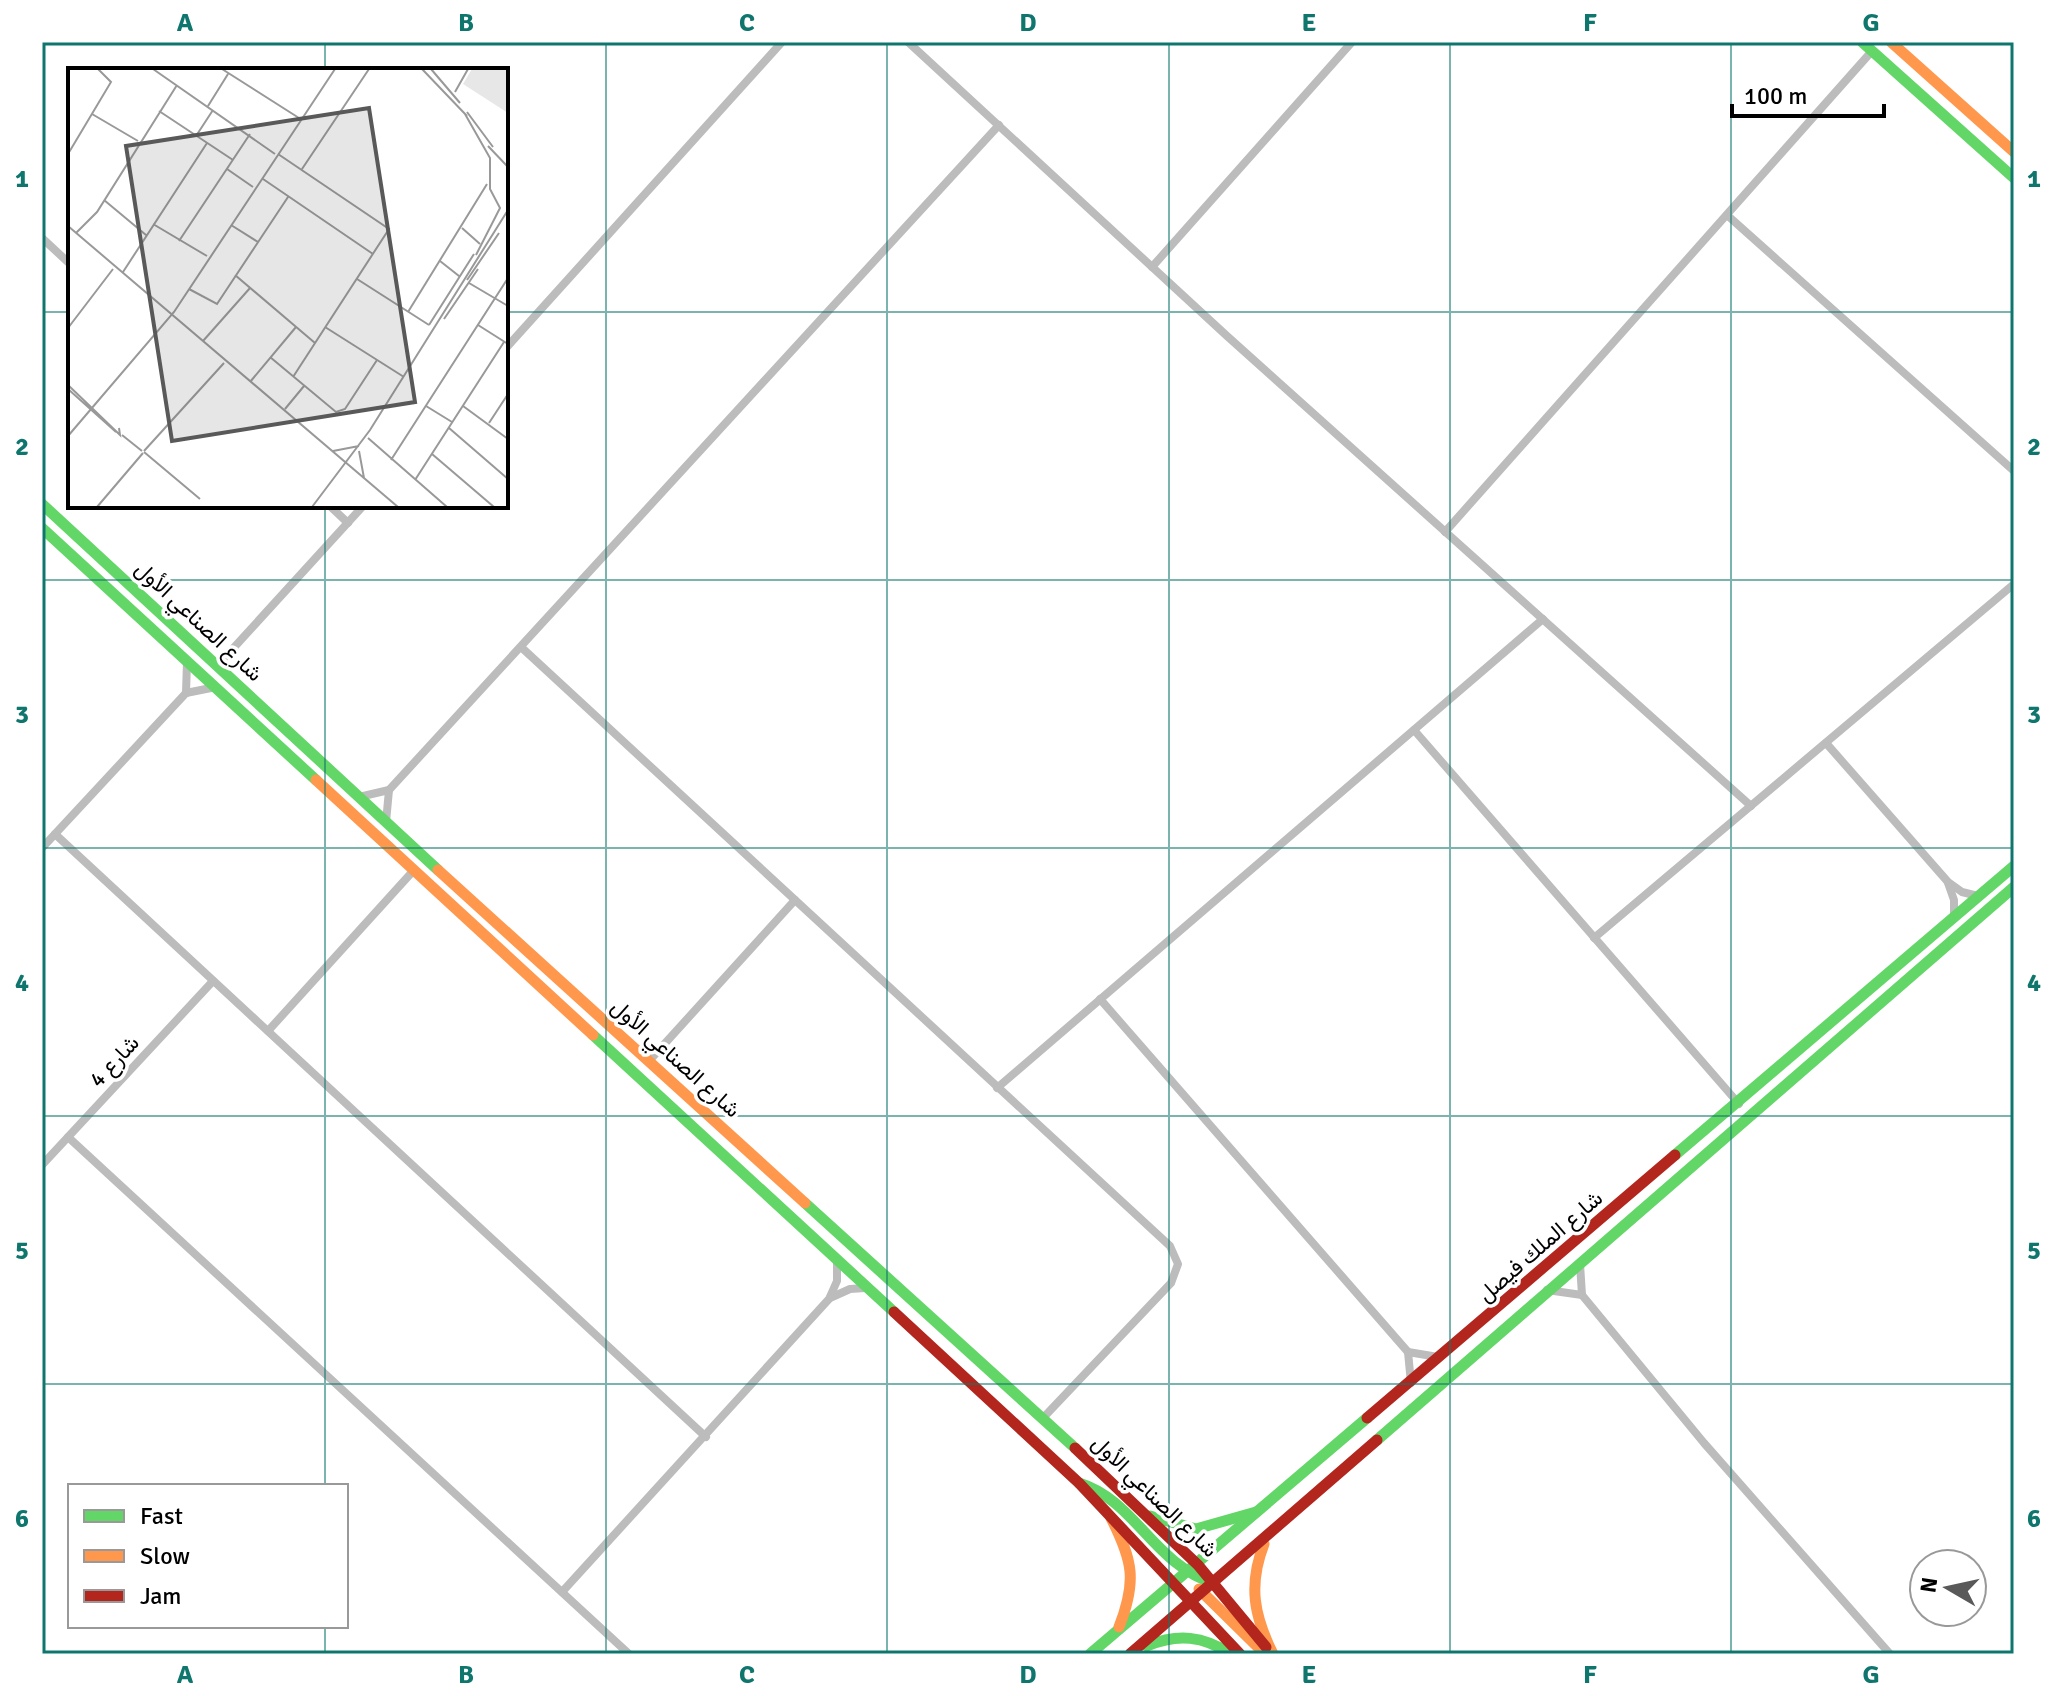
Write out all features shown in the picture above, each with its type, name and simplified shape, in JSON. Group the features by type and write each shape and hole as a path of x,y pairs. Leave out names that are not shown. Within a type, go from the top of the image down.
{"main road":[{"path":"1862,42 2014,178"},
{"path":"1891,42 2014,152"},
{"name":"شارع الصناعي الأول","path":"42,504 386,822 1150,1516 1214,1583 1272,1654"},
{"name":"شارع الصناعي الأول","path":"42,528 1079,1483 1240,1654"},
{"name":"شارع الملك فيصل","path":"1090,1654 1739,1104 2014,866"},
{"name":"شارع الملك فيصل","path":"1132,1654 1581,1259 2014,887"},
{"path":"1079,1483 1101,1491 1186,1574 1214,1583"},
{"path":"1150,1516 1196,1529 1262,1510"},
{"path":"1111,1518 1130,1555 1135,1579 1118,1630"},
{"path":"1266,1538 1253,1570 1250,1598 1272,1654"},
{"path":"1174,1583 1192,1585 1203,1593 1265,1654"},
{"path":"1132,1654 1162,1639 1182,1635 1203,1638 1231,1654"}],"street":[{"path":"508,346 782,42"},
{"path":"908,42 1152,267 1751,806"},
{"path":"1152,267 1352,42"},
{"path":"1445,532 1872,51"},
{"path":"359,797 389,790 999,125"},
{"path":"1727,215 2014,471"},
{"path":"42,238 68,262"},
{"path":"332,508 348,523"},
{"path":"218,665 361,508"},
{"path":"1594,938 2014,584"},
{"path":"997,1088 1543,619"},
{"path":"521,647 1170,1246 1178,1264 1171,1283 1043,1418"},
{"path":"186,693 187,661"},
{"path":"42,848 186,693 216,687"},
{"path":"1414,730 1739,1104"},
{"path":"1826,743 1948,882 1962,892 1979,896"},
{"path":"386,822 389,790"},
{"path":"55,834 706,1437"},
{"path":"268,1031 414,870"},
{"path":"1948,882 1954,900 1953,918"},
{"path":"649,1061 795,900"},
{"name":"شارع 4","path":"42,1165 213,981"},
{"path":"1100,999 1408,1352 1411,1383"},
{"path":"68,1137 627,1653"},
{"path":"1581,1259 1578,1277 1582,1295 1704,1443 1890,1654"},
{"path":"562,1592 829,1299 837,1281 837,1261"},
{"path":"829,1299 850,1289 865,1288"},
{"path":"1547,1290 1582,1295"},
{"path":"1408,1352 1441,1357"}],"traffic: fast":[{"path":"1862,42 2014,178"},
{"path":"42,504 438,870"},
{"path":"42,528 316,780"},
{"path":"1675,1155 2014,866"},
{"path":"1377,1440 2014,887"},
{"path":"593,1035 894,1312"},
{"path":"805,1203 1075,1448"},
{"path":"1090,1654 1367,1418"},
{"path":"1079,1483 1115,1503 1175,1562 1214,1583"},
{"path":"1150,1516 1196,1529 1256,1512"},
{"path":"1147,1646 1169,1639 1190,1638 1210,1643 1231,1654"}],"traffic: slow":[{"path":"1891,42 2014,152"},
{"path":"316,780 593,1035"},
{"path":"438,870 805,1203"},
{"path":"1111,1518 1124,1547 1130,1571 1128,1597 1119,1627"},
{"path":"1264,1544 1256,1573 1255,1600 1261,1627 1273,1654"},
{"path":"1199,1589 1265,1654"}],"traffic: jam":[{"path":"1367,1418 1675,1155"},
{"path":"894,1312 1079,1483 1240,1654"},
{"path":"1130,1654 1377,1440"},
{"path":"1075,1448 1198,1565 1266,1647"}]}
